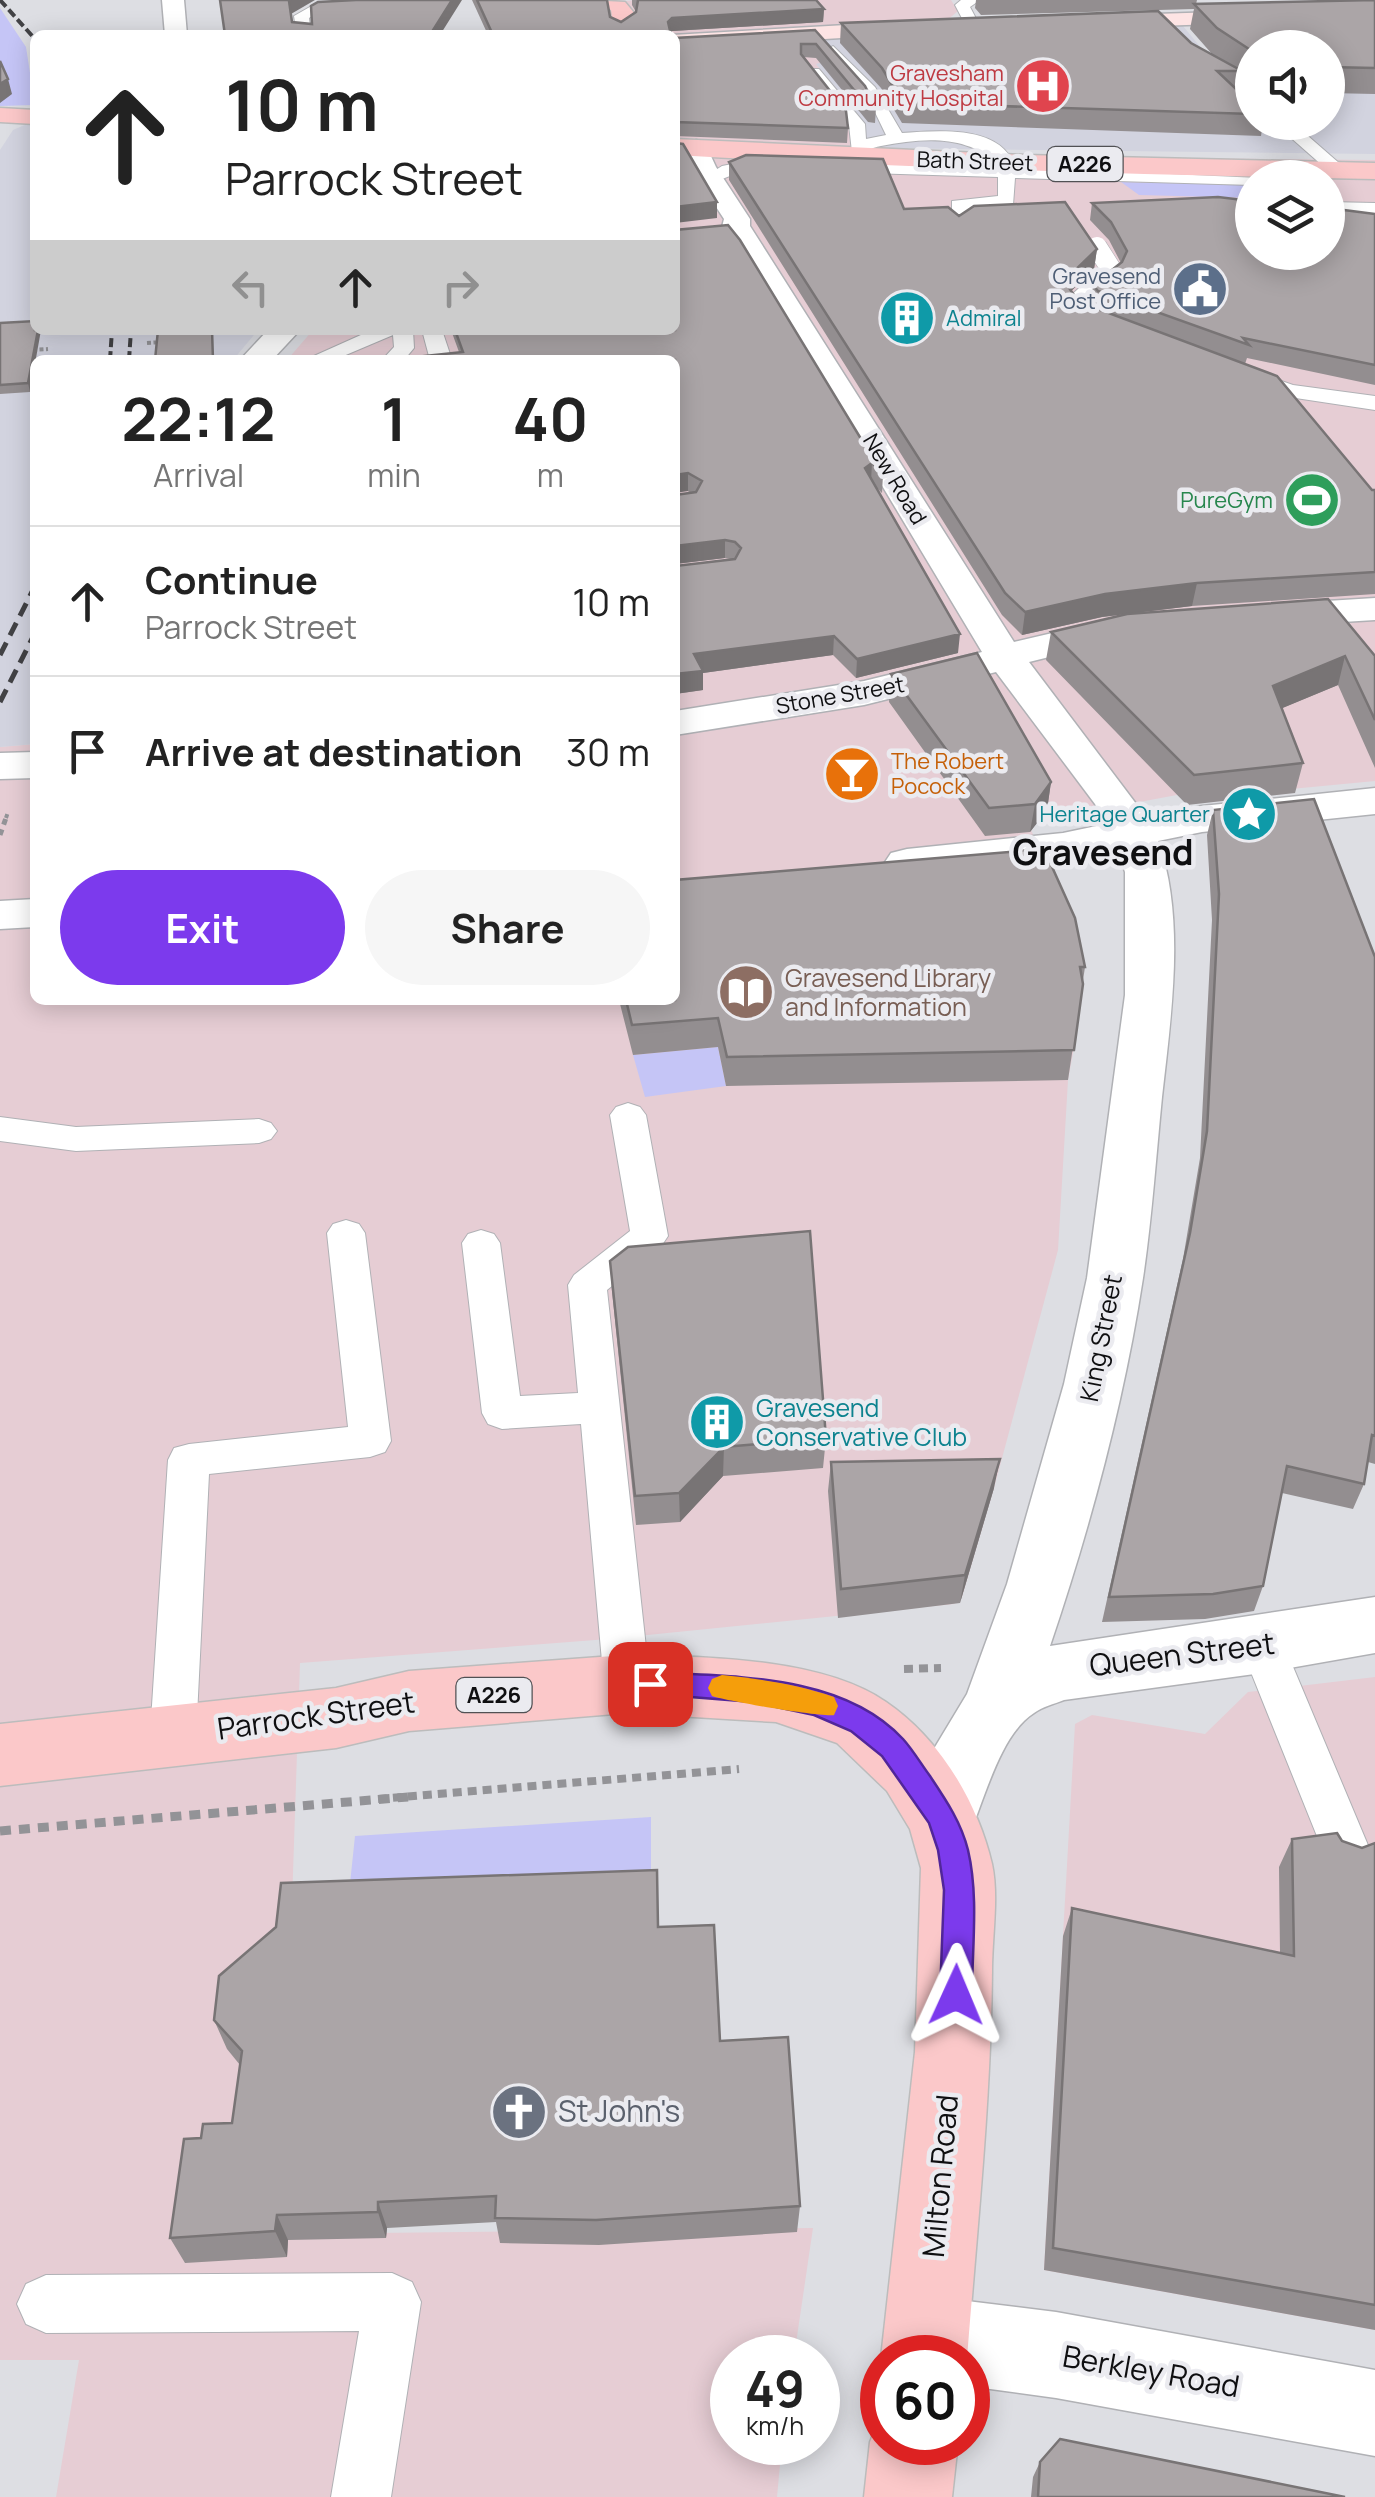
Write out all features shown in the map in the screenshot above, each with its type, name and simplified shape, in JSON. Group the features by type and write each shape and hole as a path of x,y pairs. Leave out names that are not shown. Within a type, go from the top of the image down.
{"main road":[{"path":"1068,23 1375,13"},
{"path":"680,40 982,26"},
{"path":"0,115 30,117"},
{"name":"Bath Street","path":"685,141 858,153 1044,175 1095,171 1235,174"},
{"name":"Bath Street","path":"1345,174 1375,171"},
{"name":"Parrock Street","path":"0,1754 336,1718 409,1700 627,1684 753,1690 817,1703 848,1715 892,1747 942,1817"},
{"name":"Milton Road","path":"926,2335 953,2052 959,1917 957,1868 942,1817"},
{"path":"908,2497 911,2465"}],"street":[{"path":"173,0 176,30"},
{"path":"1163,20 1198,55"},
{"name":"New Road","path":"685,141 737,219 724,230 755,250 1003,656 1115,801 1134,835"},
{"path":"261,355 280,335"},
{"path":"1234,618 1374,610"},
{"name":"Stone Street","path":"680,722 864,693 1068,637 1159,624"},
{"path":"0,766 30,765"},
{"path":"860,867 1063,846 1202,819 1375,801"},
{"name":"King Street","path":"942,1817 948,1789 996,1705 1053,1543 1093,1384 1114,1278 1149,995 1148,872 1134,835"},
{"path":"0,915 30,913"},
{"name":"Queen Street","path":"996,1705 1010,1692 1060,1672 1262,1646 1375,1625"},
{"name":"Berkley Road","path":"990,2352 1071,2358 1375,2413"}],"lane":[{"path":"303,30 301,16 316,8 446,0"},
{"path":"973,0 962,5 982,26"},
{"path":"817,33 882,106 896,138"},
{"path":"1198,55 1235,80"},
{"path":"808,63 856,124 858,153 896,138 953,136 978,139 1007,168 1007,201 958,204 959,226"},
{"path":"1301,140 1318,160"},
{"name":"Bath Street","path":"712,178 728,167 745,164 1007,168"},
{"path":"1095,171 1103,191 1112,196"},
{"name":"Bath Street","path":"1095,171 1235,179"},
{"name":"Bath Street","path":"1345,178 1375,183"},
{"path":"1345,208 1375,208"},
{"path":"1082,313 1075,300 1111,269 1092,241"},
{"path":"1056,315 1082,313 1135,334"},
{"path":"336,355 393,341"},
{"path":"352,355 393,341"},
{"path":"1221,366 1290,391 1375,402"},
{"path":"627,1684 586,1286 650,1236 628,1115"},
{"path":"0,1129 76,1139 259,1131"},
{"path":"173,1736 189,1460 370,1441 346,1232"},
{"path":"481,1243 502,1412 599,1407"},
{"path":"1262,1646 1346,1850"},
{"path":"46,2304 392,2302 361,2497"}],"path":[{"path":"147,343 176,341"},
{"path":"18,352 48,350"},
{"path":"0,1831 739,1769"}],"shaded area":[{"path":"636,0 951,0 958,11 946,21 803,30 827,61 817,65 865,123 866,155 1375,160 1375,781 1197,798 1182,794 1028,823 1061,898 1076,1037 1068,1080 1058,1250 962,1597 954,1604 608,1639 300,1663 281,2234 813,2228 797,2335 710,2335 710,2465 780,2465 777,2497 56,2497 79,2360 0,2360 0,747 30,744 30,1005 680,1005 680,355 291,355 309,335 680,335 680,30 598,30 585,5"},
{"path":"0,8 26,47 30,105 0,106"},
{"name":"Gravesham Community Hospital","path":"1183,26 1207,55 1235,56 1235,140 1345,140 1345,54 1375,53 1375,154 877,148 865,141 865,123 816,64 826,61 810,40"},
{"path":"30,124 30,335 254,335 237,355 30,355 30,744 0,747 0,150 13,130"},
{"path":"1121,182 1235,185 1235,198 1139,195"},
{"path":"718,1047 726,1086 645,1097 633,1055"},
{"path":"1375,1677 1375,2330 1044,2270 1075,1724 1092,1715 1205,1734 1248,1692"},
{"path":"651,1817 651,1902 347,1912 355,1836"}],"building":[{"path":"220,0 291,0 292,22 312,24 311,6 318,2 452,0 433,30 224,30"},
{"path":"477,0 607,0 610,17 621,22 636,12 638,0 816,0 824,9 672,18 668,22 670,30 491,30"},
{"path":"1375,0 1375,68 1345,67 1345,30 1235,30 1235,40 1194,4"},
{"path":"1158,11 1191,43 1235,67 1235,71 1217,71 1235,88 1235,113 903,103 882,68 841,23"},
{"path":"815,30 865,86 876,108 869,108 816,44 801,44 801,54 846,111 848,128 680,122 680,38"},
{"path":"0,61 8,79 0,84"},
{"path":"680,144 683,144 717,202 680,206"},
{"path":"746,155 883,159 904,209 948,207 959,216 974,206 1065,202 1097,249 1064,281 1079,302 1277,376 1375,490 1375,572 1197,583 1105,594 1025,612 1005,593 729,162"},
{"path":"1235,199 1235,270 1345,270 1345,210 1375,214 1375,365 1243,338 1249,345 1098,291 1093,285 1122,262 1127,251 1111,222 1092,203"},
{"path":"728,225 740,240 883,475 872,463 865,468 960,634 857,659 834,636 694,654 703,671 680,673 680,565 735,559 741,548 725,540 680,545 680,494 696,492 702,481 688,473 680,474 680,355 434,355 463,352 457,335 680,335 680,230"},
{"path":"30,321 30,335 37,335 33,355 30,355 28,383 0,385 0,323"},
{"path":"158,335 212,335 213,355 156,355"},
{"path":"1328,599 1375,656 1375,720 1345,656 1273,686 1303,763 1194,775 1051,632 1127,614"},
{"path":"977,653 1051,782 1035,804 989,808 891,674"},
{"path":"1314,799 1375,957 1375,1436 1372,1435 1364,1484 1287,1466 1263,1586 1213,1594 1109,1597 1190,1233 1207,1131 1219,894 1213,810"},
{"path":"1044,849 1075,918 1085,967 1080,967 1083,984 1074,1050 727,1057 718,1018 632,1025 627,1005 680,1005 680,880"},
{"name":"Gravesend Conservative Club","path":"810,1231 826,1438 724,1447 679,1493 635,1496 610,1261 628,1247"},
{"path":"1000,1459 965,1575 841,1589 831,1462"},
{"path":"1337,1833 1342,1841 1362,1848 1375,1843 1375,2305 1053,2248 1072,1908 1294,1956 1292,1839"},
{"name":"St John's","path":"657,1870 658,1927 714,1925 720,2041 788,2037 800,2206 596,2220 495,2218 496,2196 378,2202 378,2212 277,2215 275,2231 170,2238 184,2139 201,2138 203,2124 232,2123 242,2051 214,2020 219,1976 276,1927 281,1883"},
{"path":"1060,2439 1345,2497 1038,2497 1040,2462"}],"railway":[{"path":"0,0 30,33"},
{"path":"110,355 112,335"},
{"path":"129,355 131,335"},
{"path":"0,655 30,596"},
{"path":"0,702 30,643"}],"slow traffic":[{"path":"722,1688 776,1693 824,1706"}],"place":[{"name":"Gravesham Community Hospital","path":"1043,86"},
{"name":"Gravesend Post Office","path":"1200,289"},
{"name":"Admiral","path":"907,318"},
{"name":"PureGym","path":"1312,500"},
{"name":"The Robert Pocock","path":"852,774"},
{"name":"Heritage Quarter","path":"1249,814"},
{"name":"Gravesend Library and Information","path":"746,992"},
{"name":"Gravesend Conservative Club","path":"717,1422"},
{"name":"St John's","path":"519,2112"}],"district":[{"name":"Gravesend","path":"1103,853"}],"route":[{"path":"650,1684 753,1690 817,1703 861,1722 892,1747 911,1768 942,1817 953,1850 959,1917 956,1995"}]}
